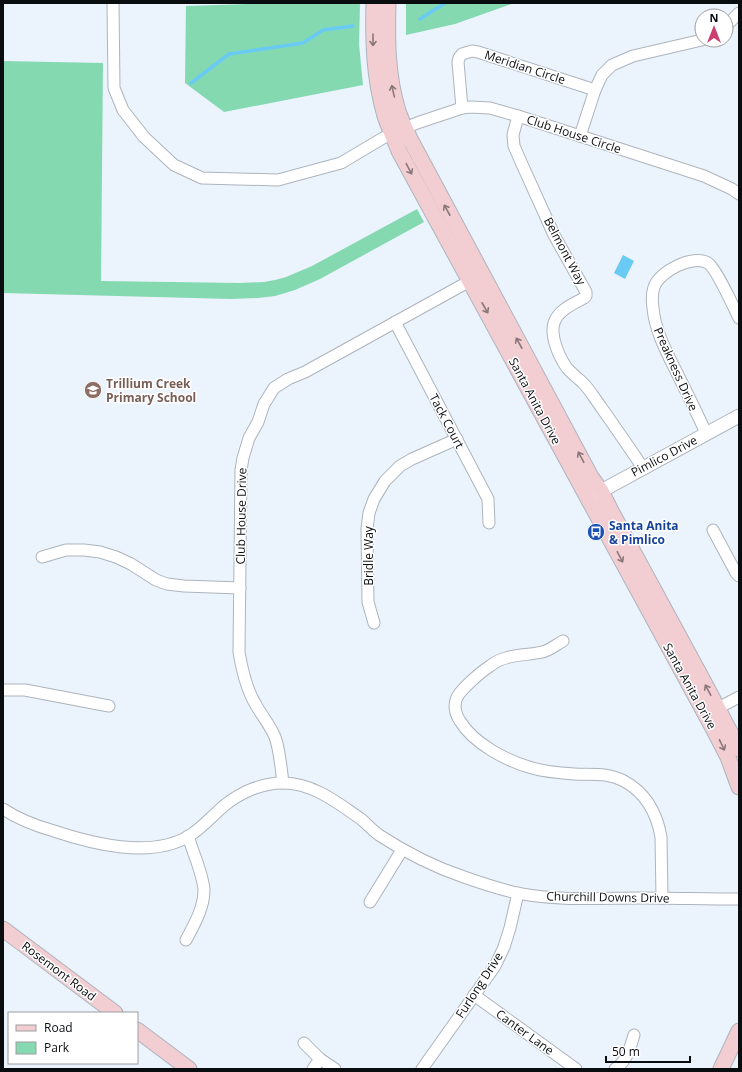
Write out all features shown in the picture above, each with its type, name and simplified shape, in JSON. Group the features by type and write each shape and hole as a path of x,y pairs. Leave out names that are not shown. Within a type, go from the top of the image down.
{"main road":[{"name":"Santa Anita Drive","path":"374,3 375,68 379,92 386,118 399,131 417,154 476,278 576,476 611,512 739,749"},
{"name":"Santa Anita Drive","path":"388,3 387,45 390,79 398,112 399,131"},
{"name":"Santa Anita Drive","path":"595,494 599,520 716,734 728,757 739,787"},
{"name":"Rosemont Road","path":"3,929 114,1012"},
{"path":"138,1031 189,1069"},
{"path":"721,1069 739,1032"}],"street":[{"name":"Club House Circle","path":"113,3 114,88 123,110 144,137 174,165 202,178 278,180 341,162 381,139 399,131 462,108 471,107 490,108 518,116 704,176 732,189 739,194"},
{"path":"580,136 595,90 602,75 612,65 633,56 694,42"},
{"name":"Meridian Circle","path":"462,108 458,62 462,54 472,51 595,90"},
{"name":"Belmont Way","path":"518,116 513,135 514,146 520,162 554,235 586,292 586,296 584,298 561,311 555,318 553,324 553,334 555,343 560,356 568,368 584,383 643,468"},
{"name":"Preakness Drive","path":"706,434 670,359 655,323 652,298 654,287 662,276 678,265 695,260 709,263 716,273 739,318"},
{"name":"Club House Drive","path":"283,783 275,739 248,688 241,666 239,652 241,470 249,438 258,422 264,404 274,388 288,379 305,372 476,278"},
{"name":"Tack Court","path":"395,322 488,499 489,523"},
{"name":"Pimlico Drive","path":"595,494 739,416"},
{"name":"Bridle Way","path":"374,623 368,602 366,529 369,513 374,499 385,481 400,466 457,439"},
{"path":"713,530 739,576"},
{"path":"42,557 66,550 100,552 131,564 156,580 166,584 240,588"},
{"path":"563,641 543,652 506,658 490,666 460,693 456,699 457,716 463,726 475,739 494,752 514,762 554,773 608,775 625,782 639,792 652,808 660,828 662,898"},
{"path":"3,690 25,690 110,706"},
{"path":"718,708 739,697"},
{"name":"Churchill Downs Drive","path":"3,809 21,819 43,828 107,846 140,848 158,847 170,844 188,836 237,796 254,788 269,784 295,784 308,787 333,800 402,850 428,863 462,877 518,893 570,898 739,899"},
{"path":"186,940 198,915 204,891 199,867 188,836"},
{"path":"370,902 402,850"},
{"name":"Furlong Drive","path":"422,1069 495,966 510,928 518,893"},
{"name":"Canter Lane","path":"474,995 576,1069"},
{"path":"615,1069 620,1065 629,1052 634,1034"},
{"path":"304,1043 320,1059 335,1069"},
{"path":"313,1069 320,1059"}],"green space":[{"path":"279,3 360,3 359,44 363,85 224,112 185,83 186,6"},
{"path":"406,3 514,3 455,24 406,35"},
{"path":"3,61 103,63 101,281 240,283 275,280 312,266 417,209 424,222 320,279 295,290 275,296 231,299 3,293"}],"water":[{"path":"623,255 634,261 625,279 614,273"}],"waterway":[{"path":"420,19 445,3"},
{"path":"191,83 229,54 303,43 323,30 353,26"}],"place":[{"name":"Trillium Creek Primary School","path":"93,390"},
{"name":"Santa Anita & Pimlico","path":"596,532"}]}
